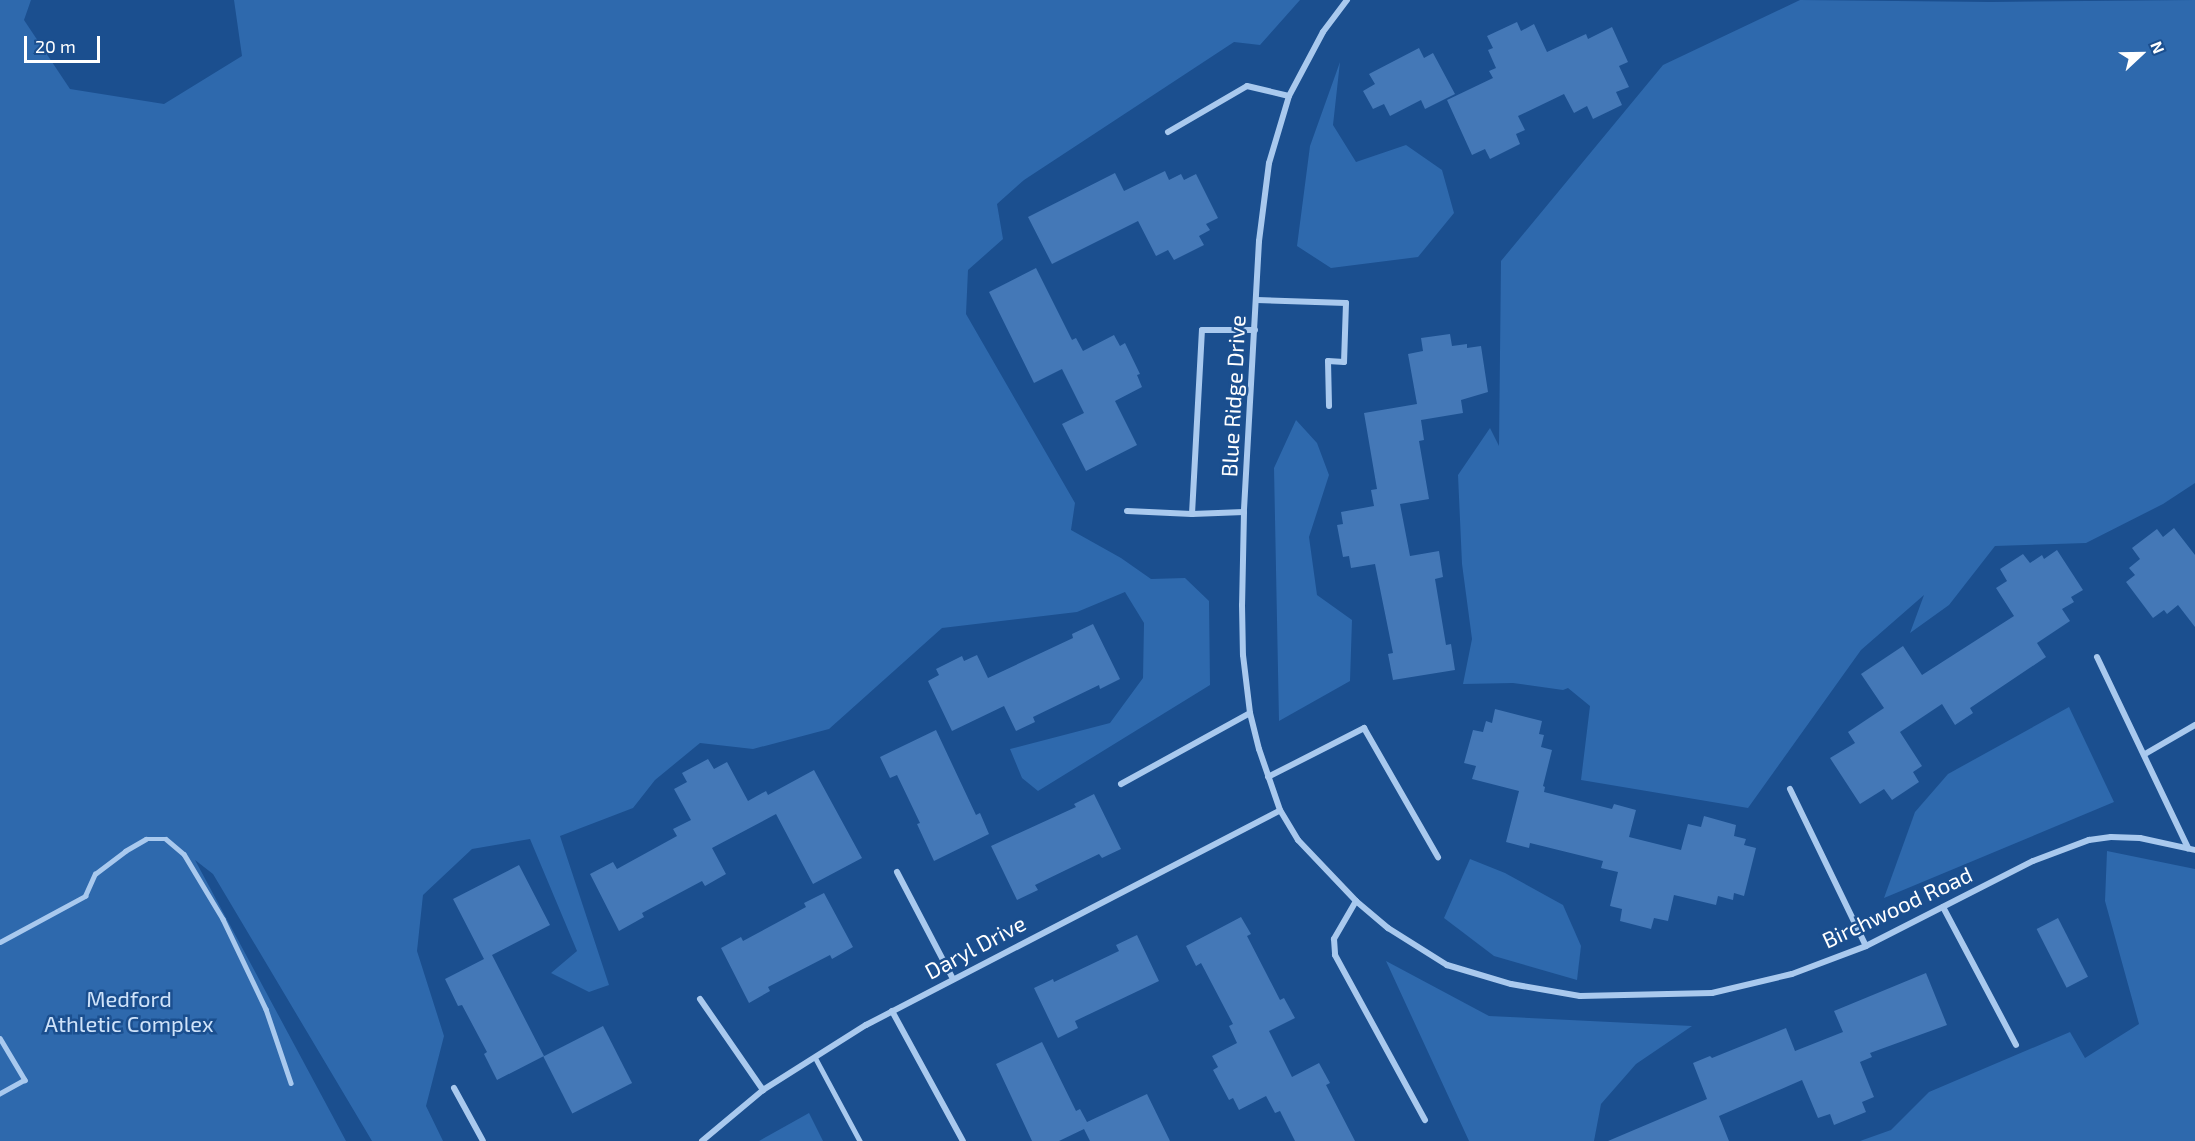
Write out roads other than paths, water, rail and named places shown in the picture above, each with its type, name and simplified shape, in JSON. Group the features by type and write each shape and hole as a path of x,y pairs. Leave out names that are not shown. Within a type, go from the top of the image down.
{"street":[{"name":"Blue Ridge Drive","path":"1280,810 1250,713 1243,635 1244,512 1259,241 1269,163 1289,96 1323,32 1347,0"},
{"path":"1168,132 1247,86 1289,96"},
{"path":"1257,300 1346,303 1344,362 1328,361 1329,406"},
{"path":"1192,514 1202,330 1255,330"},
{"path":"1127,511 1192,514 1244,512"},
{"path":"2097,657 2145,754 2160,794 2191,849"},
{"path":"1121,784 1250,713"},
{"path":"2145,754 2195,725"},
{"path":"1268,777 1364,728 1438,857"},
{"path":"1790,789 1866,946"},
{"name":"Birchwood Road","path":"1280,810 1298,840 1356,901 1388,928 1447,965 1511,984 1580,996 1712,993 1792,974 1866,946 2033,861 2089,840 2111,837 2140,838 2191,849"},
{"name":"Daryl Drive","path":"702,1141 763,1090 892,1011 1280,810"},
{"path":"897,872 953,979"},
{"path":"1356,901 1334,939 1335,955 1425,1120"},
{"path":"1943,907 2016,1045"},
{"path":"700,999 763,1090"},
{"path":"892,1011 963,1141"},
{"path":"454,1088 483,1141"}],"lane":[{"path":"0,942 85,896 95,874 125,851 146,839 166,839 184,854 223,919 266,1009 291,1083"},
{"path":"0,1038 25,1080 0,1094"},
{"path":"815,1057 860,1141"}],"park label":[{"name":"Medford Athletic Complex","path":"129,1010"}]}
